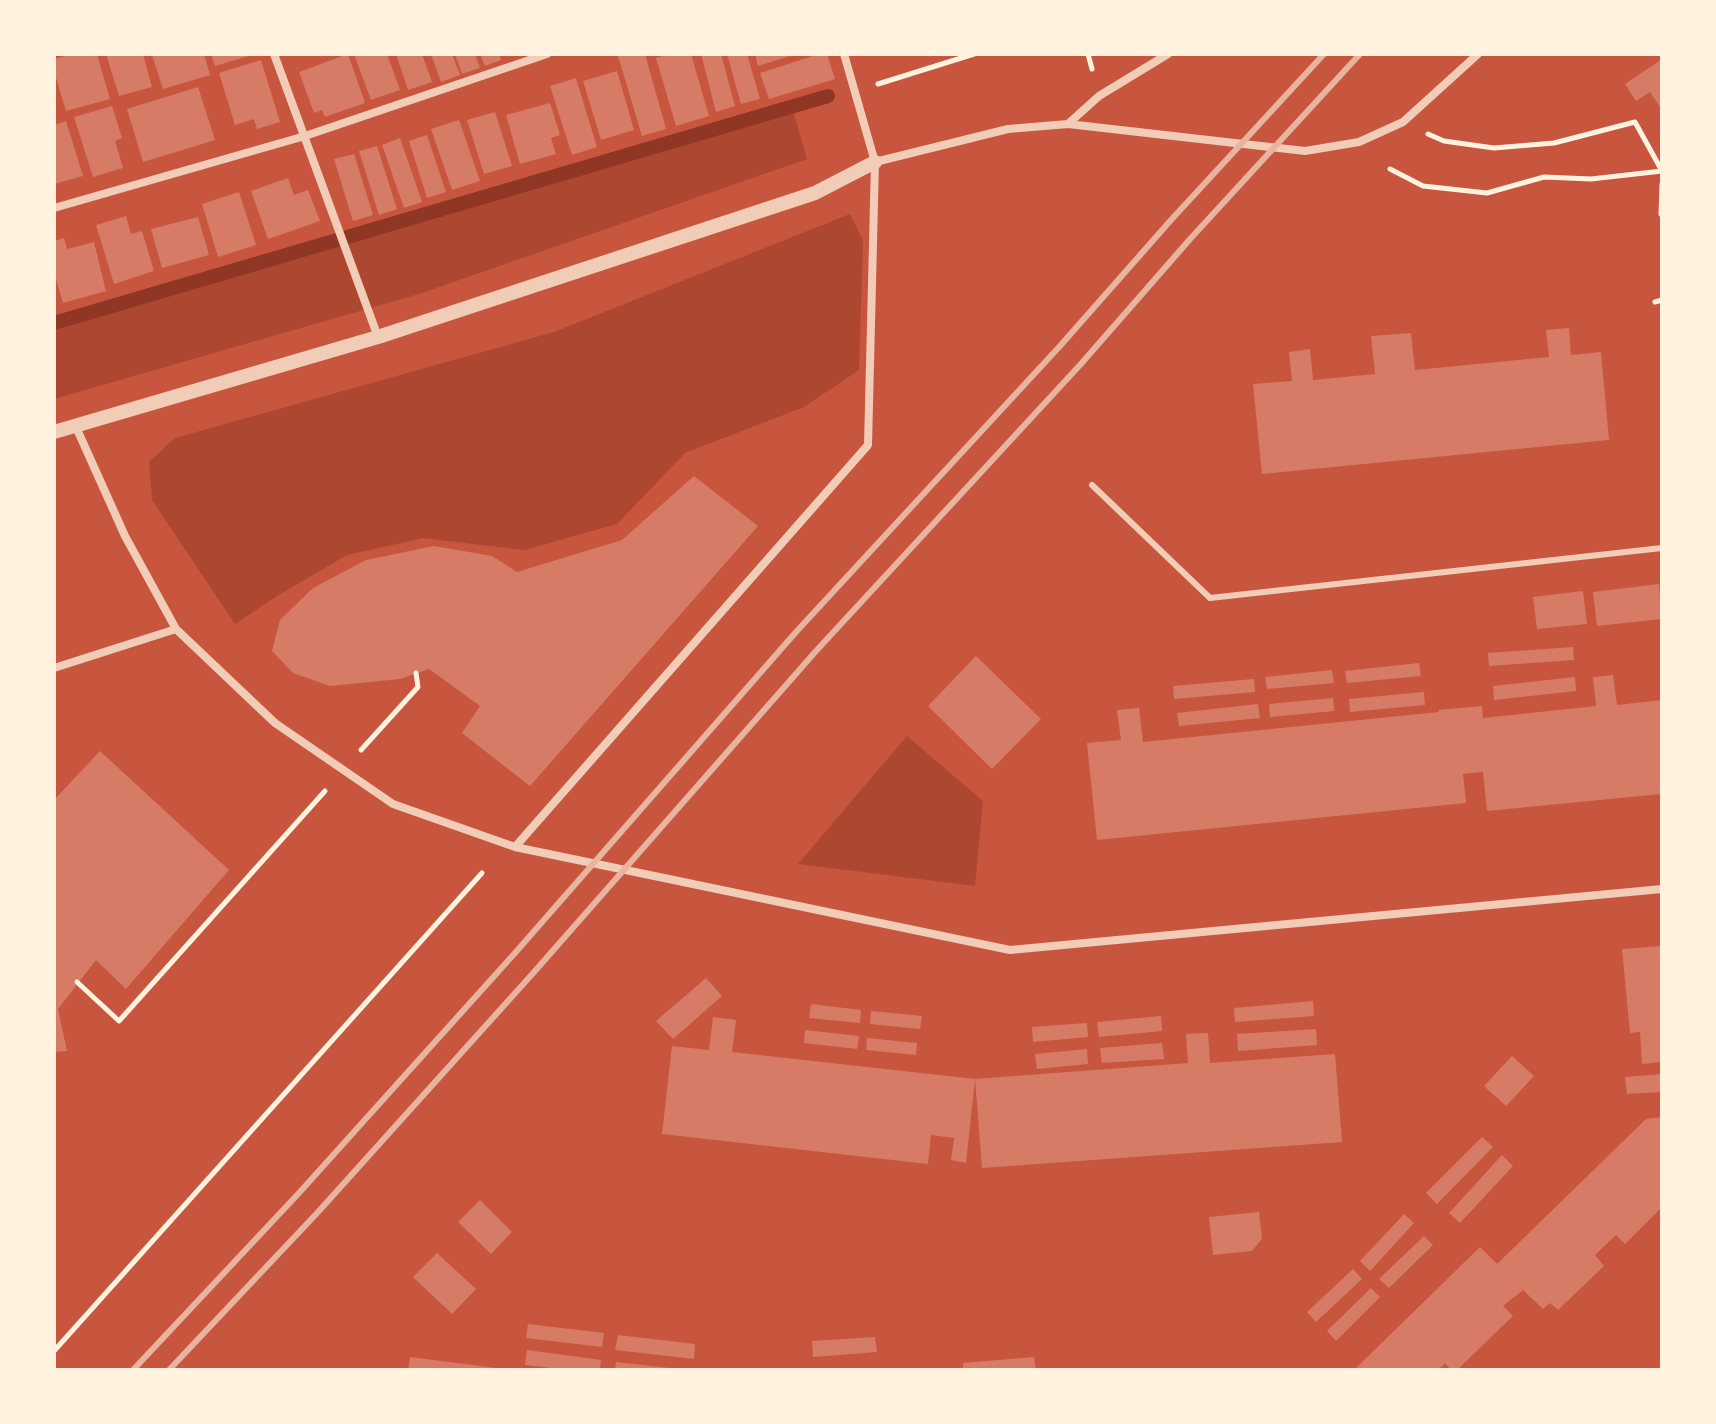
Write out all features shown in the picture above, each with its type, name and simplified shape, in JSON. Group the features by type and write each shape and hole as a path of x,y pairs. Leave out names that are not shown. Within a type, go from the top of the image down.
{"street":[{"path":"274,54 378,337"},
{"path":"54,208 305,136 547,54"},
{"path":"515,847 868,445 875,162 844,54"},
{"path":"1068,124 1099,96 1168,54"},
{"path":"54,432 378,337 815,193 875,162 1008,129 1068,124 1305,151 1359,142 1403,122 1478,54"},
{"path":"76,427 125,536 176,629 275,723 393,804 515,847 1010,950 1662,889"},
{"path":"54,668 176,629"}],"lane":[{"path":"1092,485 1210,598 1662,548"}],"path":[{"path":"855,91 974,54"},
{"path":"1390,169 1423,186 1487,193 1544,177 1591,179 1662,171 1635,122 1554,143 1494,148 1444,141 1403,122"},
{"path":"1661,214 1662,184"},
{"path":"356,756 418,687 416,673"},
{"path":"77,982 119,1021 325,791"},
{"path":"54,1351 482,873"}],"shaded area":[{"path":"792,107 807,159 419,294 54,399 54,323"},
{"path":"850,214 863,240 859,370 804,407 685,453 617,524 524,550 423,538 347,555 235,624 152,500 149,462 175,438 554,332"},
{"path":"907,736 983,801 975,886 798,864"}],"building":[{"path":"72,54 97,54 110,99 66,111 54,71 54,59"},
{"path":"106,54 143,54 152,87 119,96"},
{"path":"204,54 210,75 163,89 152,55"},
{"path":"211,54 252,54 252,55 215,66"},
{"path":"348,54 365,103 325,117 322,110 314,113 299,72"},
{"path":"354,54 387,54 400,90 371,100"},
{"path":"396,54 422,54 432,82 408,90"},
{"path":"431,54 452,54 460,75 441,82"},
{"path":"455,54 475,54 480,68 462,74"},
{"path":"480,54 499,54 501,60 485,66"},
{"path":"645,54 666,129 642,136 618,56"},
{"path":"691,54 709,116 676,126 656,58"},
{"path":"701,54 721,54 735,106 716,112"},
{"path":"727,54 747,54 760,99 741,104"},
{"path":"755,54 793,54 793,55 758,66"},
{"path":"827,54 835,79 769,99 760,73"},
{"path":"1662,59 1662,110 1650,92 1636,101 1625,84"},
{"path":"261,60 280,122 257,129 254,119 235,125 219,73"},
{"path":"617,71 634,130 601,140 583,81"},
{"path":"576,78 597,147 572,155 550,86"},
{"path":"198,87 215,140 143,162 127,109"},
{"path":"550,103 560,135 551,138 556,154 520,164 506,115"},
{"path":"112,106 122,138 115,141 123,168 93,177 74,117"},
{"path":"495,112 512,166 484,174 467,120"},
{"path":"459,120 480,181 452,190 431,129"},
{"path":"66,121 83,176 54,184 54,125"},
{"path":"427,135 446,192 427,198 409,141"},
{"path":"400,138 422,202 404,208 382,145"},
{"path":"377,146 397,209 379,215 359,151"},
{"path":"354,154 373,215 353,221 334,159"},
{"path":"288,178 294,195 308,190 320,221 268,239 251,191"},
{"path":"239,192 256,245 218,257 202,204"},
{"path":"126,216 131,234 142,231 154,271 114,284 96,225"},
{"path":"198,217 209,255 162,268 151,229"},
{"path":"64,238 67,249 94,242 106,291 63,303 54,272 54,241"},
{"path":"1569,328 1571,355 1601,352 1609,440 1262,474 1253,384 1292,381 1289,352 1310,349 1313,380 1375,374 1371,336 1411,333 1415,370 1549,357 1546,330"},
{"path":"694,476 758,526 530,786 462,733 480,706 429,669 400,679 330,686 293,673 272,651 280,620 313,588 366,560 434,546 492,556 517,572 622,540"},
{"path":"1659,584 1662,619 1597,626 1593,592"},
{"path":"1583,591 1587,624 1537,629 1533,597"},
{"path":"1573,647 1574,660 1489,666 1488,653"},
{"path":"976,656 1041,719 992,769 928,706"},
{"path":"1419,663 1421,676 1347,683 1345,671"},
{"path":"1332,670 1334,683 1267,689 1265,677"},
{"path":"1613,675 1617,705 1662,700 1661,794 1487,811 1483,772 1463,774 1466,803 1097,840 1087,743 1121,740 1117,710 1139,708 1143,742 1482,706 1483,718 1596,706 1593,677"},
{"path":"1575,677 1576,691 1494,700 1493,686"},
{"path":"1254,679 1255,692 1174,699 1173,686"},
{"path":"1424,692 1425,705 1350,712 1349,699"},
{"path":"1333,698 1334,711 1270,717 1269,704"},
{"path":"1258,704 1260,718 1179,726 1177,713"},
{"path":"100,751 229,870 126,989 96,960 58,1009 67,1051 54,1052 54,800"},
{"path":"1662,946 1662,1062 1642,1064 1640,1032 1630,1033 1622,949"},
{"path":"706,978 722,996 673,1039 656,1021"},
{"path":"1313,1001 1314,1016 1235,1022 1234,1008"},
{"path":"811,1004 861,1010 860,1023 809,1018"},
{"path":"871,1011 922,1016 920,1029 870,1024"},
{"path":"1161,1016 1162,1031 1099,1037 1097,1022"},
{"path":"713,1017 736,1020 732,1052 975,1079 966,1163 951,1160 954,1138 931,1135 928,1164 662,1134 672,1046 709,1050"},
{"path":"1087,1023 1088,1037 1033,1042 1032,1027"},
{"path":"1316,1029 1317,1045 1238,1051 1237,1034"},
{"path":"805,1030 859,1036 857,1049 804,1043"},
{"path":"1208,1033 1210,1063 1335,1054 1342,1142 982,1168 975,1079 1188,1063 1186,1034"},
{"path":"867,1038 917,1043 916,1055 866,1050"},
{"path":"1162,1043 1164,1059 1102,1063 1100,1048"},
{"path":"1087,1049 1088,1064 1037,1069 1035,1054"},
{"path":"1512,1056 1534,1076 1506,1106 1484,1086"},
{"path":"1662,1074 1662,1092 1627,1094 1625,1077"},
{"path":"1662,1117 1662,1207 1625,1244 1616,1235 1595,1255 1604,1266 1558,1310 1550,1303 1543,1309 1523,1290 1503,1306 1513,1316 1457,1370 1451,1370 1445,1363 1438,1370 1354,1370 1480,1247 1497,1264 1646,1119"},
{"path":"1482,1137 1493,1147 1437,1204 1426,1193"},
{"path":"1502,1155 1513,1166 1460,1223 1449,1213"},
{"path":"480,1200 512,1232 491,1254 458,1222"},
{"path":"1259,1212 1262,1239 1252,1251 1213,1255 1209,1217"},
{"path":"1404,1214 1414,1223 1370,1271 1360,1261"},
{"path":"1424,1236 1433,1245 1389,1288 1379,1279"},
{"path":"437,1253 476,1289 452,1314 413,1277"},
{"path":"1353,1269 1362,1279 1316,1322 1307,1312"},
{"path":"1371,1288 1380,1297 1336,1341 1327,1331"},
{"path":"528,1324 604,1333 602,1347 526,1338"},
{"path":"618,1335 695,1344 694,1359 615,1350"},
{"path":"875,1337 877,1352 813,1357 812,1341"},
{"path":"527,1350 601,1360 600,1370 525,1365"},
{"path":"410,1357 496,1368 496,1370 408,1370"},
{"path":"1034,1357 1036,1370 963,1370 963,1363"},
{"path":"616,1362 669,1368 669,1370 615,1370"}],"waterway":[{"path":"54,323 828,96"}],"railway":[{"path":"133,1370 299,1193 515,953 796,632 1324,54"},
{"path":"169,1370 319,1211 816,651 1080,365 1191,238 1360,54"}]}
